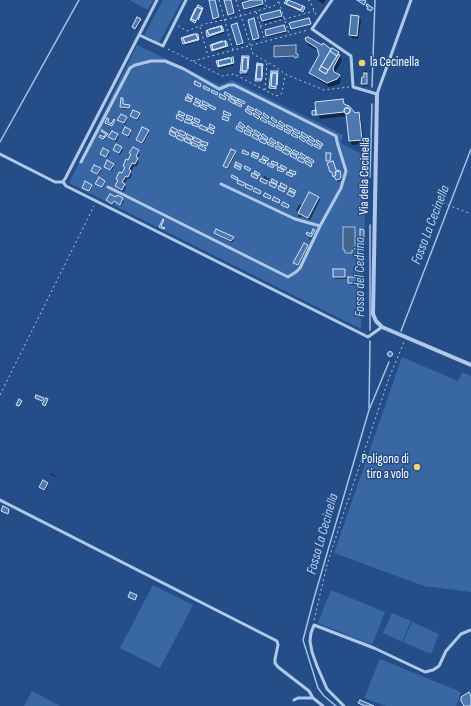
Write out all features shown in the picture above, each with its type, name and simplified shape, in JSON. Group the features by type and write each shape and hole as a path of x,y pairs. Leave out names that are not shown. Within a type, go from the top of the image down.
{"street":[{"name":"Via della Cecinella","path":"377,94 373,314 376,322 382,327"},
{"path":"382,327 471,365"}],"lane":[{"path":"64,182 157,0"},
{"path":"139,35 163,46 186,0"},
{"path":"332,0 312,28 351,56 353,87 377,94 411,0"},
{"path":"81,162 130,68 135,65 151,61 165,61 184,69 218,88 234,85 336,136 346,171 341,188 320,226 300,268 288,277 108,187"},
{"path":"0,154 56,182 64,182"},
{"path":"64,182 66,186 96,202 368,336 382,327"},
{"path":"221,184 295,220 320,226"},
{"path":"0,500 277,642 278,645 275,659 278,666 309,691 313,698 323,706"},
{"path":"344,706 327,688 317,666 310,641 310,633 314,625 374,648 424,672 433,670 439,666 446,651 461,634 471,630"},
{"path":"294,700 298,698 313,698"}],"path":[{"path":"219,0 234,50"},
{"path":"236,0 253,54 285,74 324,90 353,87"},
{"path":"265,0 267,8"},
{"path":"308,0 310,1 318,20"},
{"path":"174,23 187,31 205,24 241,16 274,6 279,1 290,35"},
{"path":"256,11 265,42"},
{"path":"260,26 314,11"},
{"path":"200,26 208,57"},
{"path":"193,61 312,28"},
{"path":"163,46 222,76 234,74 276,96 282,93 285,74"},
{"path":"265,90 267,62"},
{"path":"0,395 96,202"},
{"path":"443,203 471,214"},
{"path":"314,625 314,616 327,565 389,378 406,337"}],"shaded area":[{"path":"129,0 153,0 148,10"},
{"path":"163,0 182,0 159,43 144,35"},
{"path":"137,45 220,85 232,80 343,135 341,143 367,157 361,329 69,183"},
{"path":"296,45 296,54 298,54 298,57 274,57 274,46"},
{"path":"343,227 355,227 355,250 352,250 352,253 345,253 345,250 343,250"},
{"name":"Poligono di tiro a volo","path":"402,357 458,381 462,372 471,376 471,592 424,586 334,553"},
{"path":"153,585 193,605 160,668 120,648"},
{"path":"331,590 385,612 372,645 318,623"},
{"path":"392,613 411,621 402,642 383,633"},
{"path":"412,622 439,634 431,654 403,642"},
{"path":"380,659 461,692 456,706 386,706 364,698"},
{"path":"32,691 60,706 24,706"}],"building":[{"path":"209,0 215,0 219,17 213,19"},
{"path":"224,0 231,0 234,13 228,15"},
{"path":"251,0 262,0 263,4 244,9 242,3"},
{"path":"288,0 303,6 301,10 286,4"},
{"path":"357,0 364,0 366,1 364,5"},
{"path":"287,4 301,10 303,6 305,7 303,12"},
{"path":"367,4 373,8 371,11 367,9"},
{"path":"198,5 203,8 198,20 202,9 197,7"},
{"path":"197,7 202,9 196,21 191,19"},
{"path":"195,9 191,19 196,21 195,23 190,20"},
{"path":"280,10 282,16 262,21 260,15"},
{"path":"351,15 359,16 357,36 349,35"},
{"path":"137,17 141,19 135,29 132,27"},
{"path":"254,18 259,38 253,40 248,20"},
{"path":"309,18 311,24 291,29 289,23"},
{"path":"237,23 243,43 237,45 231,25"},
{"path":"284,25 286,31 266,36 265,30"},
{"path":"221,26 224,31 207,37 207,30 209,35 222,31"},
{"path":"221,26 222,31 209,35 207,30"},
{"path":"194,34 183,38 185,43 198,39 196,34 198,34 199,40 183,44 181,38"},
{"path":"196,34 198,39 185,43 183,38"},
{"path":"308,37 322,45 323,43 331,49 319,70 326,74 338,54 340,55 333,68 334,72 340,75 337,79 327,83 309,73 319,55 317,48 306,41 305,38"},
{"path":"222,41 212,45 213,50 226,46 225,41 228,46 212,51 210,45"},
{"path":"225,41 226,46 213,50 212,45"},
{"path":"332,48 339,52 337,56 330,51"},
{"path":"330,51 337,56 328,70 321,66"},
{"path":"242,56 249,56 248,69 248,58 243,57 242,71 247,71 246,73 240,73"},
{"path":"233,57 234,63 218,67 216,61 229,58 218,61 219,66 232,63 231,58"},
{"path":"243,57 248,58 247,71 242,71"},
{"path":"231,58 232,63 219,66 218,61"},
{"path":"257,63 263,64 262,77 262,65 257,65 256,79 262,79 261,81 255,81"},
{"path":"257,65 262,65 262,79 256,79"},
{"path":"321,66 328,70 326,74 319,70"},
{"path":"271,71 278,71 277,85 277,73 272,73 271,86 276,87 276,89 269,88"},
{"path":"272,73 277,73 276,87 271,86"},
{"path":"364,73 367,73 367,84 361,84 362,77 364,77"},
{"path":"195,81 201,84 200,87 194,84"},
{"path":"204,86 210,89 209,91 203,88"},
{"path":"212,90 218,93 217,95 211,92"},
{"path":"225,92 231,95 230,97 224,94"},
{"path":"188,94 193,97 192,99 187,96"},
{"path":"220,94 226,97 225,100 219,97"},
{"path":"232,96 238,99 237,101 231,98"},
{"path":"186,97 192,100 191,102 185,100"},
{"path":"121,98 123,98 123,104 130,105 129,108 120,107"},
{"path":"196,98 201,101 200,103 195,100"},
{"path":"229,98 235,101 234,104 228,100"},
{"path":"239,99 245,102 244,104 238,101"},
{"path":"343,99 344,104 349,106 355,113 359,112 362,140 349,141 346,114 350,112 350,109 347,107 345,108 344,112 316,115 315,102"},
{"path":"203,101 209,104 208,106 202,104"},
{"path":"195,102 200,104 199,107 193,104"},
{"path":"236,102 242,105 241,107 235,104"},
{"path":"201,105 207,108 206,110 200,107"},
{"path":"210,105 216,108 214,110 209,107"},
{"path":"248,106 254,109 253,111 247,108"},
{"path":"347,108 350,111 347,114 344,111"},
{"path":"246,109 252,113 251,115 245,111"},
{"path":"256,109 262,113 260,115 255,111"},
{"path":"133,110 140,113 137,119 130,116"},
{"path":"316,110 316,115 312,115 312,111"},
{"path":"179,111 185,114 184,116 178,114"},
{"path":"224,111 231,114 230,116 223,114"},
{"path":"254,113 260,117 258,119 253,115"},
{"path":"264,113 269,117 268,119 263,115"},
{"path":"121,114 127,117 124,123 117,120"},
{"path":"177,115 184,118 182,121 176,118"},
{"path":"187,115 193,117 192,120 186,117"},
{"path":"223,116 229,118 228,121 222,119"},
{"path":"262,117 267,121 266,123 260,119"},
{"path":"272,117 277,121 276,123 271,119"},
{"path":"107,118 109,119 108,122 111,124 114,119 115,120 112,126 105,123"},
{"path":"195,118 200,120 199,123 194,120"},
{"path":"186,119 192,121 191,124 184,122"},
{"path":"269,121 275,125 274,127 268,123"},
{"path":"280,121 285,125 284,127 278,123"},
{"path":"193,122 199,125 198,127 192,125"},
{"path":"240,122 245,126 244,128 238,124"},
{"path":"210,124 215,127 214,129 209,127"},
{"path":"201,125 207,128 206,131 199,128"},
{"path":"277,125 283,128 282,130 276,127"},
{"path":"287,125 293,128 292,131 286,127"},
{"path":"237,126 243,129 242,132 236,129"},
{"path":"248,126 253,130 252,132 246,128"},
{"path":"125,127 131,130 128,136 122,133"},
{"path":"142,127 149,130 142,143 136,140"},
{"path":"172,127 178,130 176,133 170,130"},
{"path":"208,128 214,131 213,134 207,131"},
{"path":"285,129 291,132 289,134 284,131"},
{"path":"295,129 300,132 299,134 293,131"},
{"path":"102,130 108,134 103,139 99,137 100,135 104,137 106,134 101,131"},
{"path":"180,130 186,133 184,136 178,133"},
{"path":"245,130 251,133 250,136 244,133"},
{"path":"255,130 261,134 259,136 254,132"},
{"path":"112,131 118,134 115,140 108,137"},
{"path":"170,131 176,134 175,137 169,134"},
{"path":"302,132 308,136 307,138 301,135"},
{"path":"293,133 298,136 297,138 291,135"},
{"path":"187,134 193,137 192,140 186,137"},
{"path":"253,134 259,137 258,140 252,137"},
{"path":"263,134 268,138 267,140 261,136"},
{"path":"178,135 184,138 182,141 176,138"},
{"path":"300,136 306,140 304,142 299,138"},
{"path":"310,136 315,140 314,142 308,138"},
{"path":"194,137 201,140 199,143 193,140"},
{"path":"185,138 191,141 190,144 184,141"},
{"path":"261,138 267,141 265,144 259,141"},
{"path":"271,138 276,142 275,144 269,140"},
{"path":"308,140 313,144 312,146 306,142"},
{"path":"317,140 323,144 322,146 316,142"},
{"path":"202,141 208,143 207,146 200,144"},
{"path":"192,142 198,145 197,147 191,145"},
{"path":"268,142 274,145 273,147 267,144"},
{"path":"278,142 284,146 282,148 277,144"},
{"path":"116,144 122,147 119,153 113,150"},
{"path":"315,144 321,147 320,149 314,146"},
{"path":"200,145 206,148 205,151 198,148"},
{"path":"276,146 282,149 281,151 275,148"},
{"path":"286,146 292,150 290,152 285,148"},
{"path":"133,147 139,150 136,157 138,158 135,164 132,163 129,169 131,171 128,177 126,176 122,182 125,184 122,190 115,186 118,180 116,179 119,172 122,173 125,167 123,166 126,159 128,160 131,154 129,153"},
{"path":"103,148 109,151 106,157 100,154"},
{"path":"231,149 236,151 227,168 223,166"},
{"path":"284,149 290,152 288,155 282,152"},
{"path":"243,150 249,153 248,155 242,153"},
{"path":"294,150 299,153 298,155 292,152"},
{"path":"253,152 259,154 258,157 252,154"},
{"path":"291,153 297,156 296,159 290,156"},
{"path":"301,153 307,157 305,159 300,155"},
{"path":"326,153 331,153 330,161 326,161"},
{"path":"252,154 258,157 257,159 251,156"},
{"path":"263,156 269,159 267,161 262,158"},
{"path":"299,157 305,160 303,163 297,160"},
{"path":"308,157 314,161 313,163 307,159"},
{"path":"260,159 266,161 265,164 259,161"},
{"path":"107,160 114,164 110,170 104,167"},
{"path":"272,161 278,163 277,166 271,163"},
{"path":"306,161 312,164 311,167 305,163"},
{"path":"333,161 336,170 339,171 335,172 336,175 333,177 327,163"},
{"path":"236,162 242,165 241,167 235,164"},
{"path":"268,163 274,166 273,168 267,165"},
{"path":"94,165 101,168 97,174 91,171"},
{"path":"235,165 241,168 240,170 234,167"},
{"path":"281,165 287,168 285,170 280,167"},
{"path":"245,166 251,169 249,171 244,168"},
{"path":"278,167 284,170 283,172 277,170"},
{"path":"290,170 296,172 295,175 289,172"},
{"path":"255,171 260,174 259,176 254,173"},
{"path":"340,171 340,179 336,180 334,176 336,175 335,172"},
{"path":"287,172 293,174 292,177 286,174"},
{"path":"252,173 258,176 257,179 251,176"},
{"path":"232,175 238,178 237,180 231,177"},
{"path":"99,177 105,181 102,187 95,184"},
{"path":"261,178 268,181 266,184 260,181"},
{"path":"272,179 278,182 276,184 271,181"},
{"path":"238,180 245,183 243,186 237,183"},
{"path":"85,181 92,185 89,191 82,188"},
{"path":"270,182 277,185 275,188 269,185"},
{"path":"281,183 287,186 286,189 280,186"},
{"path":"246,184 253,187 251,190 245,187"},
{"path":"279,186 285,189 284,192 278,189"},
{"path":"255,188 261,191 260,194 253,191"},
{"path":"290,188 296,191 295,193 289,190"},
{"path":"289,191 295,194 293,197 287,194"},
{"path":"309,192 319,197 308,218 298,213"},
{"path":"265,193 271,196 270,199 263,196"},
{"path":"110,194 123,198 120,205 114,201 112,204 106,200"},
{"path":"274,197 280,200 279,203 272,200"},
{"path":"283,202 289,205 288,208 281,205"},
{"path":"163,219 164,220 161,226 165,228 164,229 159,227"},
{"path":"216,229 234,237 231,241 214,233"},
{"path":"313,229 315,230 311,237 306,234 307,232 311,234"},
{"path":"360,229 364,230 364,249 362,249 362,256 360,256"},
{"path":"304,243 308,245 298,265 293,263"},
{"path":"333,269 345,269 345,277 333,277"},
{"path":"348,277 361,277 361,284 348,283"},
{"path":"388,352 392,352 392,356 388,356"},
{"path":"36,395 44,398 42,401 35,398"},
{"path":"46,398 48,399 45,406 42,404"},
{"path":"19,399 22,401 19,406 16,405"},
{"path":"43,480 48,483 44,490 39,487"},
{"path":"3,506 9,509 8,514 1,511"},
{"path":"130,592 137,595 135,600 128,597"},
{"path":"469,692 471,697 471,706 464,706 461,701 461,697"},
{"path":"360,700 374,706 365,706 358,703"}],"waterway":[{"path":"0,142 79,0"},
{"name":"Fosso del Cedrino","path":"372,87 375,0"},
{"name":"Fosso del Cedrino","path":"370,177 372,104"},
{"name":"Fosso La Cecinella","path":"401,331 471,149"},
{"name":"Fosso del Cedrino","path":"370,225 370,330"},
{"name":"Fosso del Cedrino","path":"369,408 370,341"},
{"name":"Fosso La Cecinella","path":"336,706 324,696 318,688 303,640 369,410 389,362"}],"place":[{"name":"la Cecinella","path":"362,63"},
{"name":"Poligono di tiro a volo","path":"417,467"}]}
